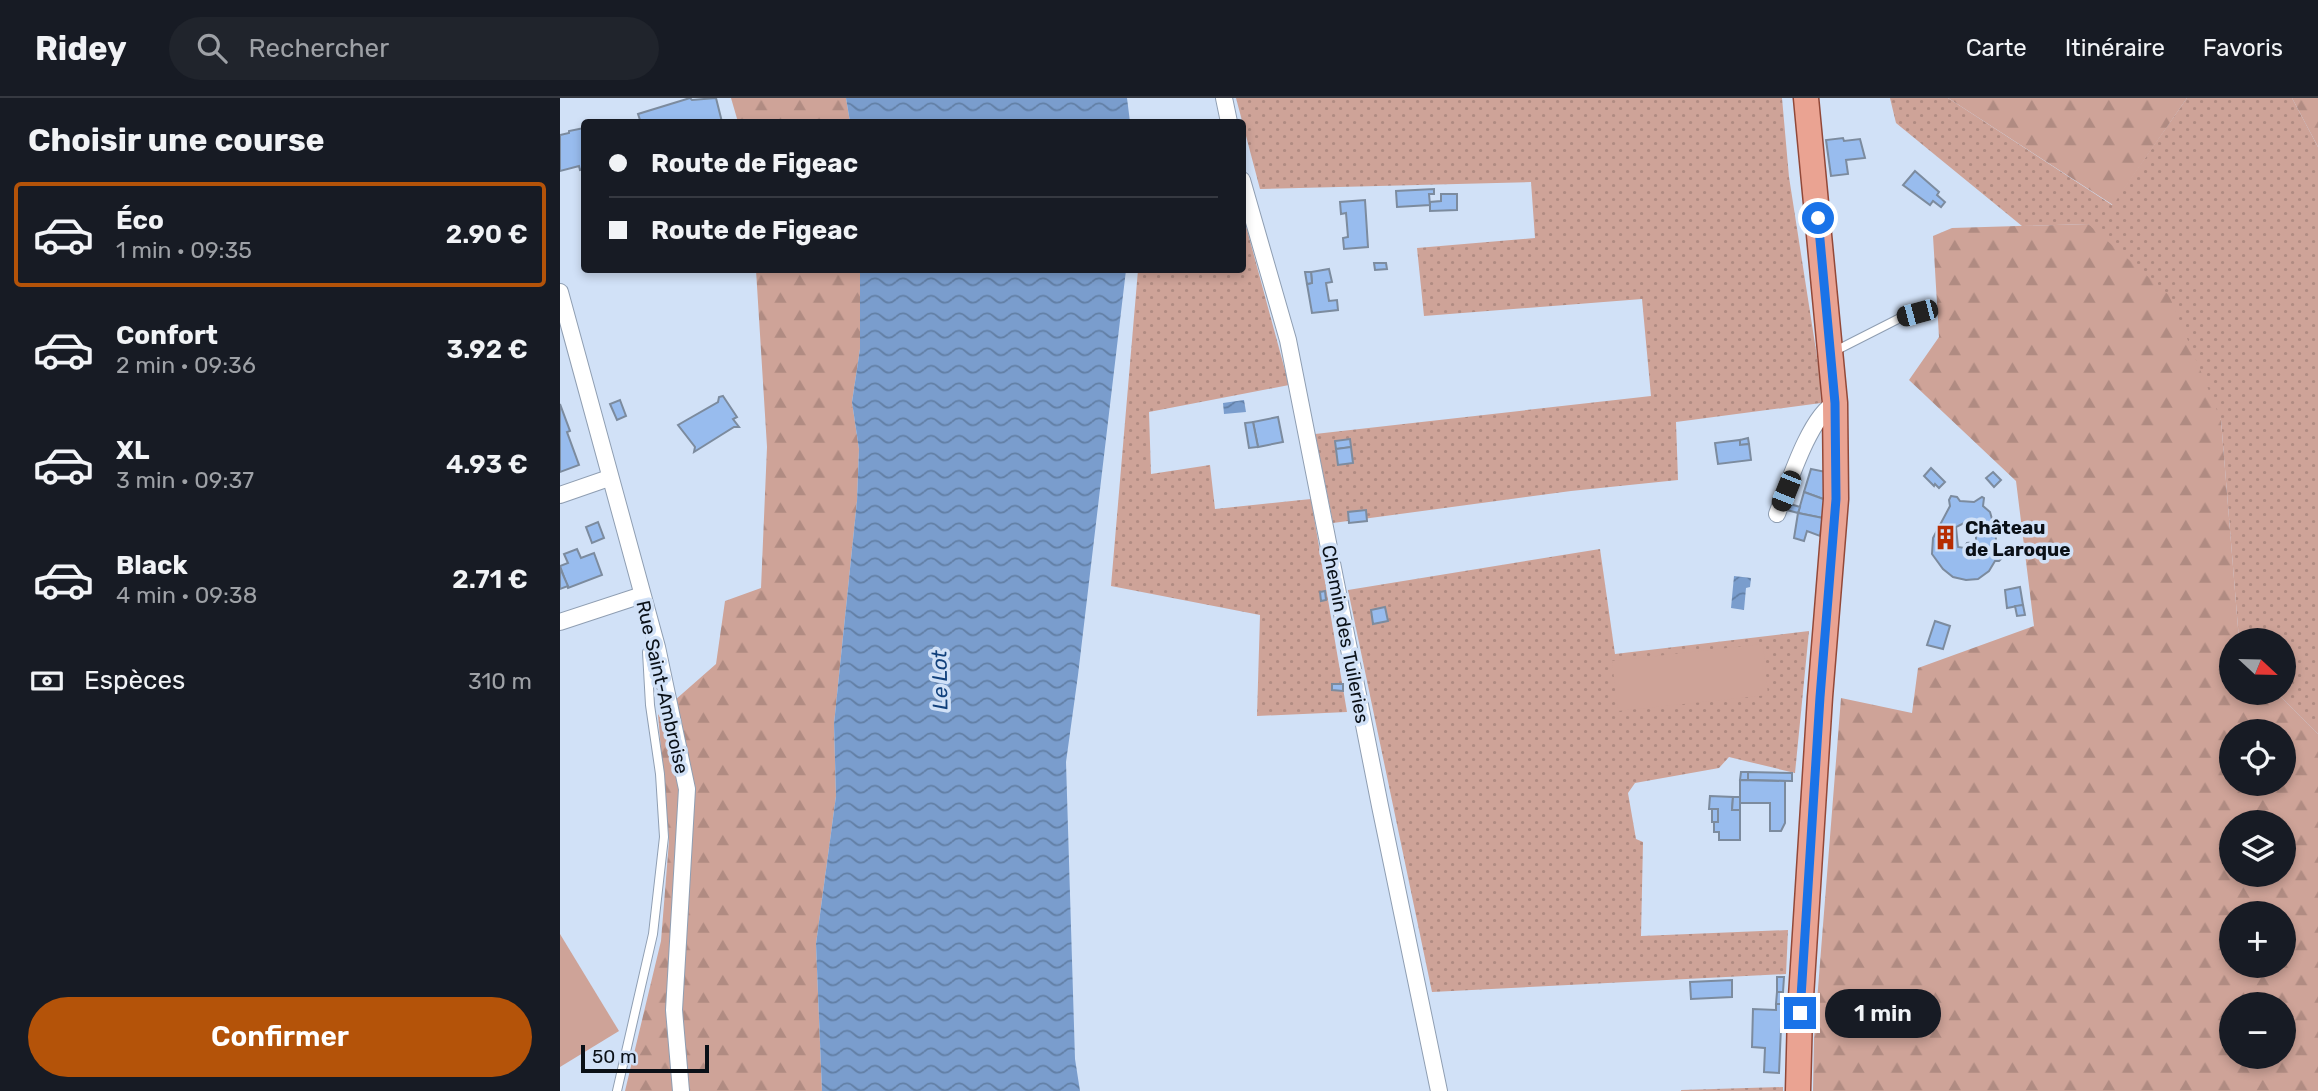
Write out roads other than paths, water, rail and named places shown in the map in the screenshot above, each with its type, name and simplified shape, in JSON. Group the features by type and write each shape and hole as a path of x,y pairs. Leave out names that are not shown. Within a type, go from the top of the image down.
{"main road":[{"path":"1798,1091 1800,1013 1819,711 1836,499 1835,403 1806,98"}],"street":[{"path":"1224,98 1228,119"},
{"name":"Chemin des Tuileries","path":"1246,194 1288,340 1439,1091"},
{"name":"Rue Saint-Ambroise","path":"560,292 654,640 687,789 674,1010 681,1091"},
{"path":"1777,514 1805,443 1827,408 1835,403"},
{"path":"560,495 609,478"},
{"path":"560,622 642,595"}],"lane":[{"path":"1830,354 1900,318 1917,313"},
{"path":"617,1091 653,934 664,837 647,652 654,640"}],"water":[{"path":"846,98 1127,98 1130,119 850,119"},
{"name":"Le Lot","path":"860,273 1126,273 1066,762 1075,1059 1080,1091 822,1091 816,944 836,796 834,724 857,501 859,449 852,402 860,349"},
{"path":"1244,400 1246,412 1224,414 1223,403"},
{"path":"1734,576 1751,578 1750,587 1746,588 1744,610 1731,608"}],"place":[{"name":"Château de Laroque","path":"1945,538"}]}
